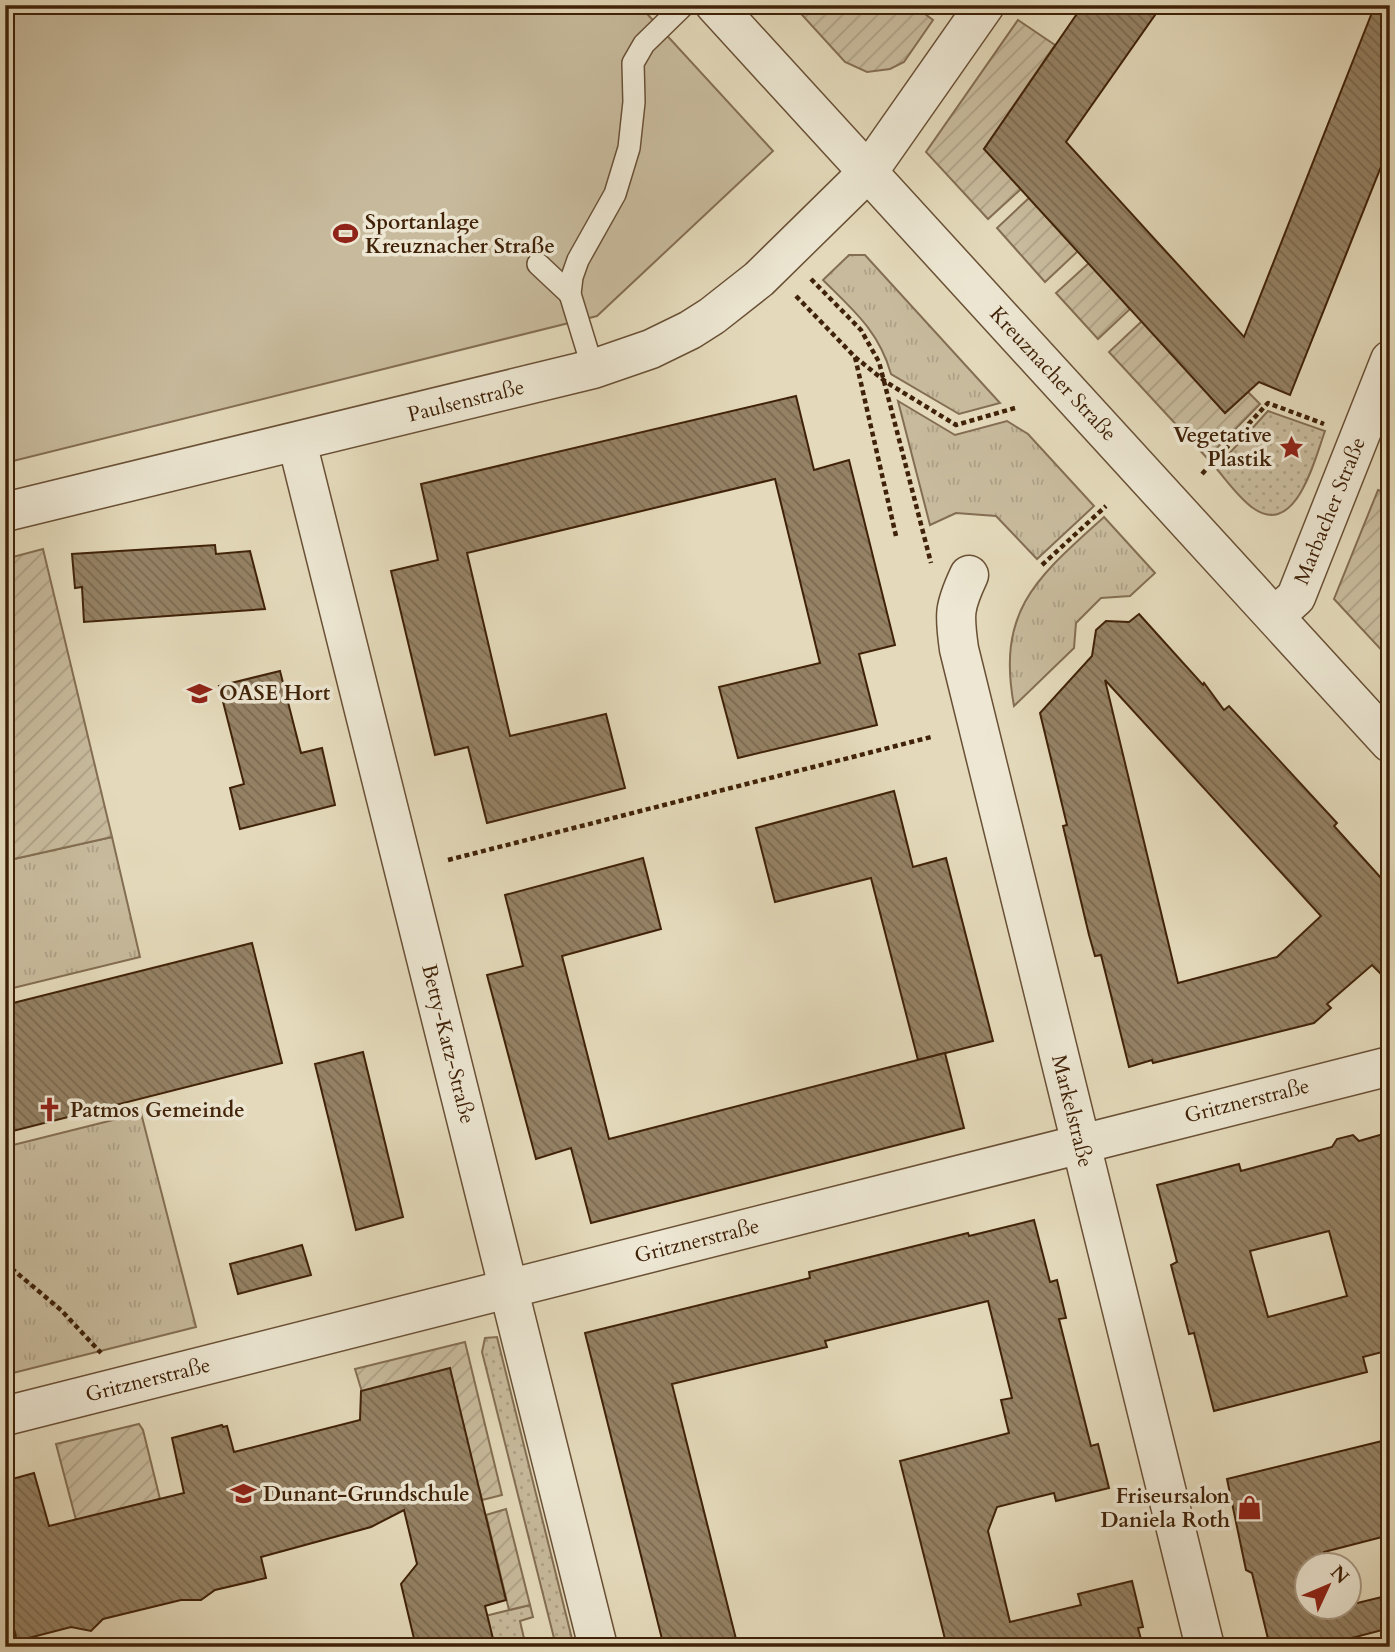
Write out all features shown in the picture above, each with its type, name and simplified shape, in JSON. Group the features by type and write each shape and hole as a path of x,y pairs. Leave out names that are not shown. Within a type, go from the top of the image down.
{"street":[{"name":"Kreuznacher Straße","path":"715,5 1390,743"},
{"name":"Paulsenstraße","path":"5,512 593,369 642,353 690,330 733,301 868,172 985,5"},
{"name":"Marbacher Straße","path":"1275,616 1296,597 1390,360"},
{"name":"Betty-Katz-Straße","path":"297,442 598,1647"},
{"name":"Markelstraße","path":"963,588 955,623 959,649 1205,1647"},
{"name":"Gritznerstraße","path":"5,1416 1390,1066"}],"lane":[{"path":"593,369 570,294 572,277 615,194 629,148 634,102 633,63 644,44 684,5"},
{"path":"538,264 570,294"}],"path":[{"path":"785,254 861,330 872,345 886,382 935,577 963,588"},
{"path":"793,292 855,357 886,382 956,425 1015,408"},
{"path":"855,357 896,536"},
{"path":"1202,474 1268,403 1334,428"},
{"path":"1042,565 1106,506"},
{"path":"449,860 931,737"},
{"path":"5,1263 61,1310 104,1357"}],"green space":[{"name":"Sportanlage Kreuznacher Straße","path":"5,5 639,5 773,151 597,316 5,463"},
{"path":"793,5 913,5 933,20 904,62 890,69 867,72 845,62"},
{"path":"1018,20 1055,45 984,149 1021,189 988,219 926,152"},
{"path":"1029,198 1078,251 1045,282 997,228"},
{"path":"849,255 865,255 1000,403 959,414 891,374 880,345 872,333 823,280"},
{"path":"1089,263 1130,309 1098,339 1056,293"},
{"path":"1142,321 1225,413 1248,392 1260,404 1207,458 1109,352"},
{"path":"898,401 955,435 1007,421 1028,434 1094,506 1037,559 996,516 956,513 930,525"},
{"path":"1268,411 1325,431 1301,491 1281,513 1268,515 1248,504 1216,468"},
{"path":"1378,490 1390,495 1390,652 1386,655 1334,599"},
{"path":"1104,517 1155,573 1130,596 1101,598 1076,623 1074,648 1014,706 1010,672 1011,644 1017,619 1042,578"},
{"path":"43,549 112,837 5,861 5,559"},
{"path":"112,837 140,957 5,990 5,861"},
{"path":"141,1113 196,1327 5,1375 5,1147"},
{"path":"497,1337 574,1647 540,1646 555,1642 482,1352 485,1338"},
{"path":"465,1342 502,1495 482,1500 479,1488 362,1392 355,1369"},
{"path":"139,1424 143,1430 160,1499 76,1520 56,1444"},
{"path":"506,1509 530,1605 509,1610 486,1515"},
{"path":"530,1605 533,1617 520,1621 526,1647 495,1647 485,1616"}],"building":[{"path":"1083,5 1162,5 1066,142 1244,337 1375,5 1390,5 1390,144 1290,395 1259,382 1225,413 984,149"},
{"path":"796,396 814,470 849,460 895,645 859,654 877,725 738,758 719,687 820,663 775,479 467,553 510,736 606,714 625,788 487,823 468,747 435,755 391,571 438,560 421,484"},
{"path":"215,545 216,554 250,551 265,609 84,622 82,587 75,588 72,554"},
{"path":"1139,614 1203,685 1204,683 1224,710 1229,706 1337,823 1334,826 1390,888 1390,983 1372,965 1327,1004 1331,1008 1314,1023 1129,1067 1101,955 1095,956 1089,935 1063,826 1067,825 1040,713 1092,656 1096,630 1106,621 1129,622","holes":["1105,680 1321,916 1277,957 1178,983"]},
{"path":"280,671 301,753 322,748 335,805 240,829 230,788 244,784 219,686"},
{"path":"894,791 913,867 946,858 993,1041 918,1060 871,878 775,902 756,828"},
{"path":"643,858 661,929 562,956 609,1139 945,1053 964,1128 591,1223 571,1148 536,1159 487,975 523,966 505,895"},
{"name":"Patmos Gemeinde","path":"252,943 282,1063 5,1133 5,1005"},
{"path":"363,1052 403,1217 356,1230 315,1064"},
{"path":"1390,1132 1390,1350 1363,1357 1367,1372 1214,1411 1194,1333 1189,1334 1171,1265 1177,1262 1157,1185 1239,1164 1241,1171 1332,1147 1337,1139 1353,1135 1359,1141","holes":["1329,1231 1347,1296 1268,1317 1250,1251"]},
{"path":"1034,1220 1050,1282 1057,1280 1066,1318 1059,1319 1091,1446 1098,1444 1109,1488 1056,1501 1054,1493 997,1507 988,1531 1010,1622 1081,1605 1078,1594 1132,1581 1143,1627 1138,1628 1143,1647 947,1647 900,1461 1009,1433 1001,1400 1012,1398 988,1301 825,1341 827,1347 672,1384 738,1647 664,1647 585,1333 810,1278 809,1272 968,1233 969,1236"},
{"path":"302,1245 311,1275 238,1294 230,1264"},
{"path":"450,1368 506,1600 485,1606 495,1647 416,1647 401,1584 417,1564 404,1510 371,1527 261,1557 266,1578 215,1590 201,1600 181,1600 103,1619 91,1631 71,1627 17,1641 5,1593 5,1481 34,1473 49,1526 184,1493 172,1438 227,1426 234,1452 360,1420 361,1391"},
{"path":"1390,1439 1390,1535 1332,1550 1294,1550 1294,1620 1364,1620 1364,1601 1390,1595 1390,1628 1344,1640 1345,1647 1270,1647 1252,1573 1246,1570 1227,1479"}],"place":[{"name":"Sportanlage Kreuznacher Straße","path":"345,234"},
{"name":"Vegetative Plastik","path":"1292,447"},
{"name":"OASE Hort","path":"199,693"},
{"name":"Patmos Gemeinde","path":"50,1110"},
{"name":"Dunant-Grundschule","path":"243,1494"},
{"name":"Friseursalon Daniela Roth","path":"1250,1508"}]}
